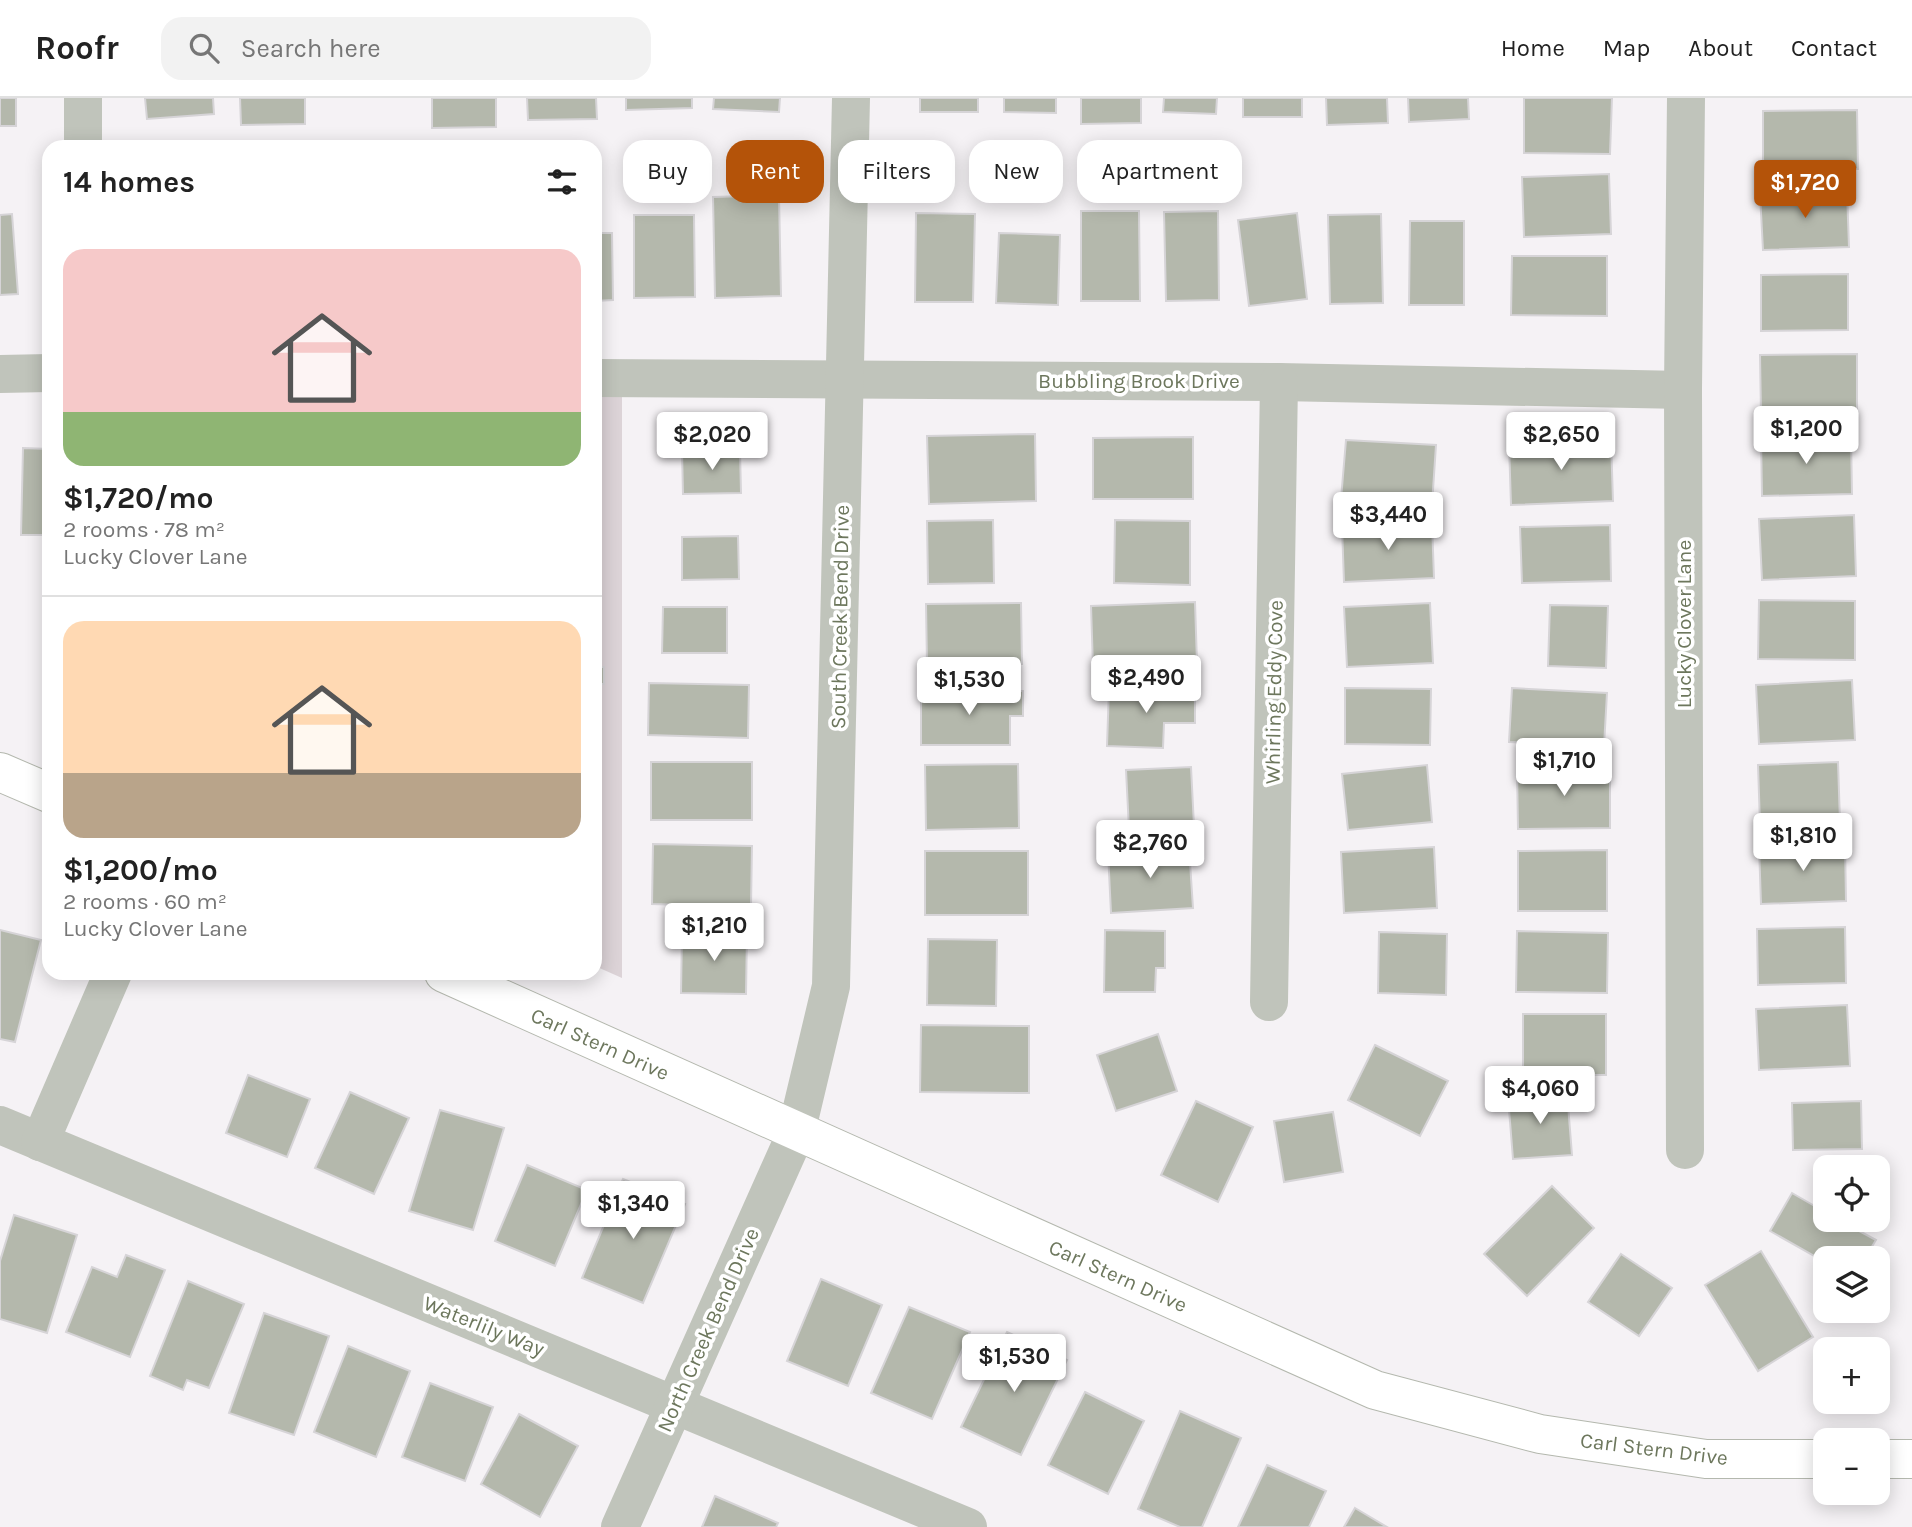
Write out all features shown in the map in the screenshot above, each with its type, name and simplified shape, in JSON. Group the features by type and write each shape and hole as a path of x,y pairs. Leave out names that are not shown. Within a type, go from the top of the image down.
{"street":[{"path":"83,98 83,140"},
{"name":"South Creek Bend Drive","path":"796,1133 831,986 851,98"},
{"name":"Lucky Clover Lane","path":"1685,1150 1683,390 1686,98"},
{"path":"0,374 42,373"},
{"name":"Bubbling Brook Drive","path":"602,378 1279,382 1683,390"},
{"name":"Whirling Eddy Cove","path":"1269,1002 1279,382"},
{"path":"0,772 42,790"},
{"path":"40,1142 110,980"},
{"name":"Carl Stern Drive","path":"459,980 1375,1390 1540,1434 1706,1459 1813,1459"},
{"name":"Waterlily Way","path":"0,1125 968,1527"},
{"name":"North Creek Bend Drive","path":"620,1527 796,1133"},
{"path":"1890,1459 1912,1459"}],"shaded area":[{"path":"602,397 622,397 622,978 602,969"}],"building":[{"path":"0,98 16,98 16,126 0,126"},
{"path":"145,98 213,98 214,114 147,119"},
{"path":"240,98 305,98 305,124 241,125"},
{"path":"432,98 496,98 496,127 432,128"},
{"path":"527,98 596,98 597,119 528,120"},
{"path":"626,98 692,98 692,108 626,110"},
{"path":"714,98 780,98 779,112 713,109"},
{"path":"920,98 978,98 978,112 920,112"},
{"path":"1004,98 1056,98 1056,113 1004,112"},
{"path":"1081,98 1141,98 1141,123 1081,124"},
{"path":"1164,98 1217,98 1216,114 1163,112"},
{"path":"1243,98 1302,98 1302,117 1243,117"},
{"path":"1326,98 1387,98 1388,123 1327,125"},
{"path":"1408,98 1468,98 1469,119 1409,122"},
{"path":"1524,98 1612,98 1610,154 1524,153"},
{"path":"1857,110 1858,169 1763,170 1763,111"},
{"path":"1609,174 1611,234 1524,237 1522,177"},
{"path":"1847,191 1849,247 1763,250 1760,194"},
{"path":"713,197 726,197 726,203 779,203 781,296 715,298"},
{"path":"1081,211 1139,211 1140,301 1081,301"},
{"path":"1218,211 1219,300 1166,301 1164,212"},
{"path":"916,213 975,214 973,302 915,302"},
{"path":"1297,213 1307,299 1249,306 1238,220"},
{"path":"12,214 18,294 0,295 0,215"},
{"path":"1381,214 1383,303 1330,304 1328,215"},
{"path":"634,215 694,215 695,297 634,298"},
{"path":"1410,221 1464,221 1464,305 1409,305"},
{"path":"602,233 612,233 613,300 602,301"},
{"path":"999,233 1060,235 1058,305 996,303"},
{"path":"1512,256 1607,256 1607,316 1511,315"},
{"path":"1848,274 1848,330 1761,331 1761,275"},
{"path":"1857,354 1857,413 1761,414 1760,355"},
{"path":"1035,434 1036,501 929,504 927,436"},
{"path":"1851,435 1852,494 1762,496 1761,437"},
{"path":"1193,437 1193,499 1093,499 1093,438"},
{"path":"1346,440 1436,445 1432,505 1341,499"},
{"path":"1611,440 1613,501 1511,505 1509,444"},
{"path":"23,448 42,449 42,535 21,535"},
{"path":"740,450 741,493 683,494 682,451"},
{"path":"1854,515 1856,576 1762,580 1759,519"},
{"path":"993,520 994,583 928,584 927,521"},
{"path":"1115,520 1190,521 1190,585 1114,583"},
{"path":"1432,523 1434,578 1344,582 1342,527"},
{"path":"1610,525 1611,581 1522,583 1520,527"},
{"path":"738,536 739,579 682,580 682,537"},
{"path":"1759,600 1855,601 1855,660 1758,659"},
{"path":"1195,602 1197,663 1093,667 1091,606"},
{"path":"1021,603 1022,664 927,665 926,604"},
{"path":"1430,603 1433,663 1347,667 1344,607"},
{"path":"1550,605 1608,606 1606,668 1548,666"},
{"path":"663,607 727,607 727,653 662,653"},
{"path":"602,667 604,667 602,684"},
{"path":"1852,680 1855,740 1759,744 1756,685"},
{"path":"649,683 749,685 748,738 648,735"},
{"path":"1109,688 1195,690 1195,723 1164,723 1163,748 1107,746"},
{"path":"1345,688 1431,689 1430,745 1345,744"},
{"path":"1512,688 1607,693 1604,746 1509,742"},
{"path":"921,691 1023,691 1023,716 1010,716 1010,745 921,745"},
{"path":"651,762 752,762 752,820 651,820"},
{"path":"1838,762 1840,822 1760,824 1758,765"},
{"path":"1018,764 1019,828 926,830 925,765"},
{"path":"1427,765 1432,822 1348,830 1342,774"},
{"path":"1191,767 1194,826 1129,829 1126,770"},
{"path":"1610,768 1610,828 1518,829 1517,769"},
{"path":"1845,843 1846,901 1761,904 1759,846"},
{"path":"653,844 752,846 751,907 652,904"},
{"path":"1189,847 1193,908 1111,913 1108,852"},
{"path":"1434,847 1437,908 1344,913 1341,852"},
{"path":"1607,850 1607,911 1518,911 1518,851"},
{"path":"925,851 1028,851 1028,915 925,915"},
{"path":"1845,927 1846,983 1758,985 1757,929"},
{"path":"0,930 41,940 15,1042 0,1039"},
{"path":"1105,930 1165,931 1165,968 1156,968 1155,992 1104,992"},
{"path":"1517,931 1608,933 1607,993 1516,992"},
{"path":"682,932 747,933 746,994 681,993"},
{"path":"1379,932 1447,934 1446,995 1378,993"},
{"path":"928,939 997,940 996,1006 927,1005"},
{"path":"1847,1005 1850,1066 1759,1070 1756,1009"},
{"path":"1523,1014 1606,1014 1606,1075 1523,1075"},
{"path":"921,1025 1029,1026 1029,1093 920,1092"},
{"path":"1158,1034 1177,1091 1116,1111 1097,1055"},
{"path":"1375,1045 1448,1081 1420,1136 1348,1100"},
{"path":"248,1075 310,1099 287,1157 226,1133"},
{"path":"350,1092 409,1118 374,1194 315,1168"},
{"path":"1567,1092 1572,1155 1513,1159 1508,1097"},
{"path":"1196,1101 1253,1127 1218,1202 1161,1175"},
{"path":"1861,1101 1862,1149 1793,1150 1792,1103"},
{"path":"440,1110 504,1128 473,1230 409,1211"},
{"path":"1333,1112 1343,1172 1284,1182 1274,1121"},
{"path":"527,1165 587,1190 555,1266 495,1241"},
{"path":"623,1179 685,1204 643,1303 582,1278"},
{"path":"1552,1186 1594,1228 1527,1296 1484,1254"},
{"path":"1792,1193 1813,1205 1813,1232 1861,1232 1876,1240 1872,1246 1813,1246 1813,1255 1770,1231"},
{"path":"14,1215 77,1235 47,1333 0,1319 0,1261"},
{"path":"1761,1251 1813,1337 1758,1371 1705,1285"},
{"path":"1621,1254 1672,1288 1639,1336 1588,1302"},
{"path":"126,1255 165,1270 130,1357 66,1332 92,1267 117,1277"},
{"path":"821,1279 882,1305 848,1386 787,1361"},
{"path":"188,1281 244,1304 209,1388 187,1380 183,1390 150,1376"},
{"path":"909,1307 970,1332 932,1419 871,1393"},
{"path":"264,1313 329,1336 294,1435 229,1413"},
{"path":"1007,1332 1067,1360 1021,1455 961,1427"},
{"path":"348,1346 410,1371 376,1457 314,1432"},
{"path":"430,1383 493,1407 465,1481 402,1457"},
{"path":"1085,1392 1144,1421 1108,1494 1048,1465"},
{"path":"1180,1411 1241,1438 1202,1527 1180,1527 1138,1509"},
{"path":"519,1414 578,1446 540,1517 481,1484"},
{"path":"1267,1465 1326,1491 1309,1527 1238,1527"},
{"path":"715,1496 778,1523 776,1527 702,1527"},
{"path":"1355,1508 1387,1527 1344,1527"}]}
